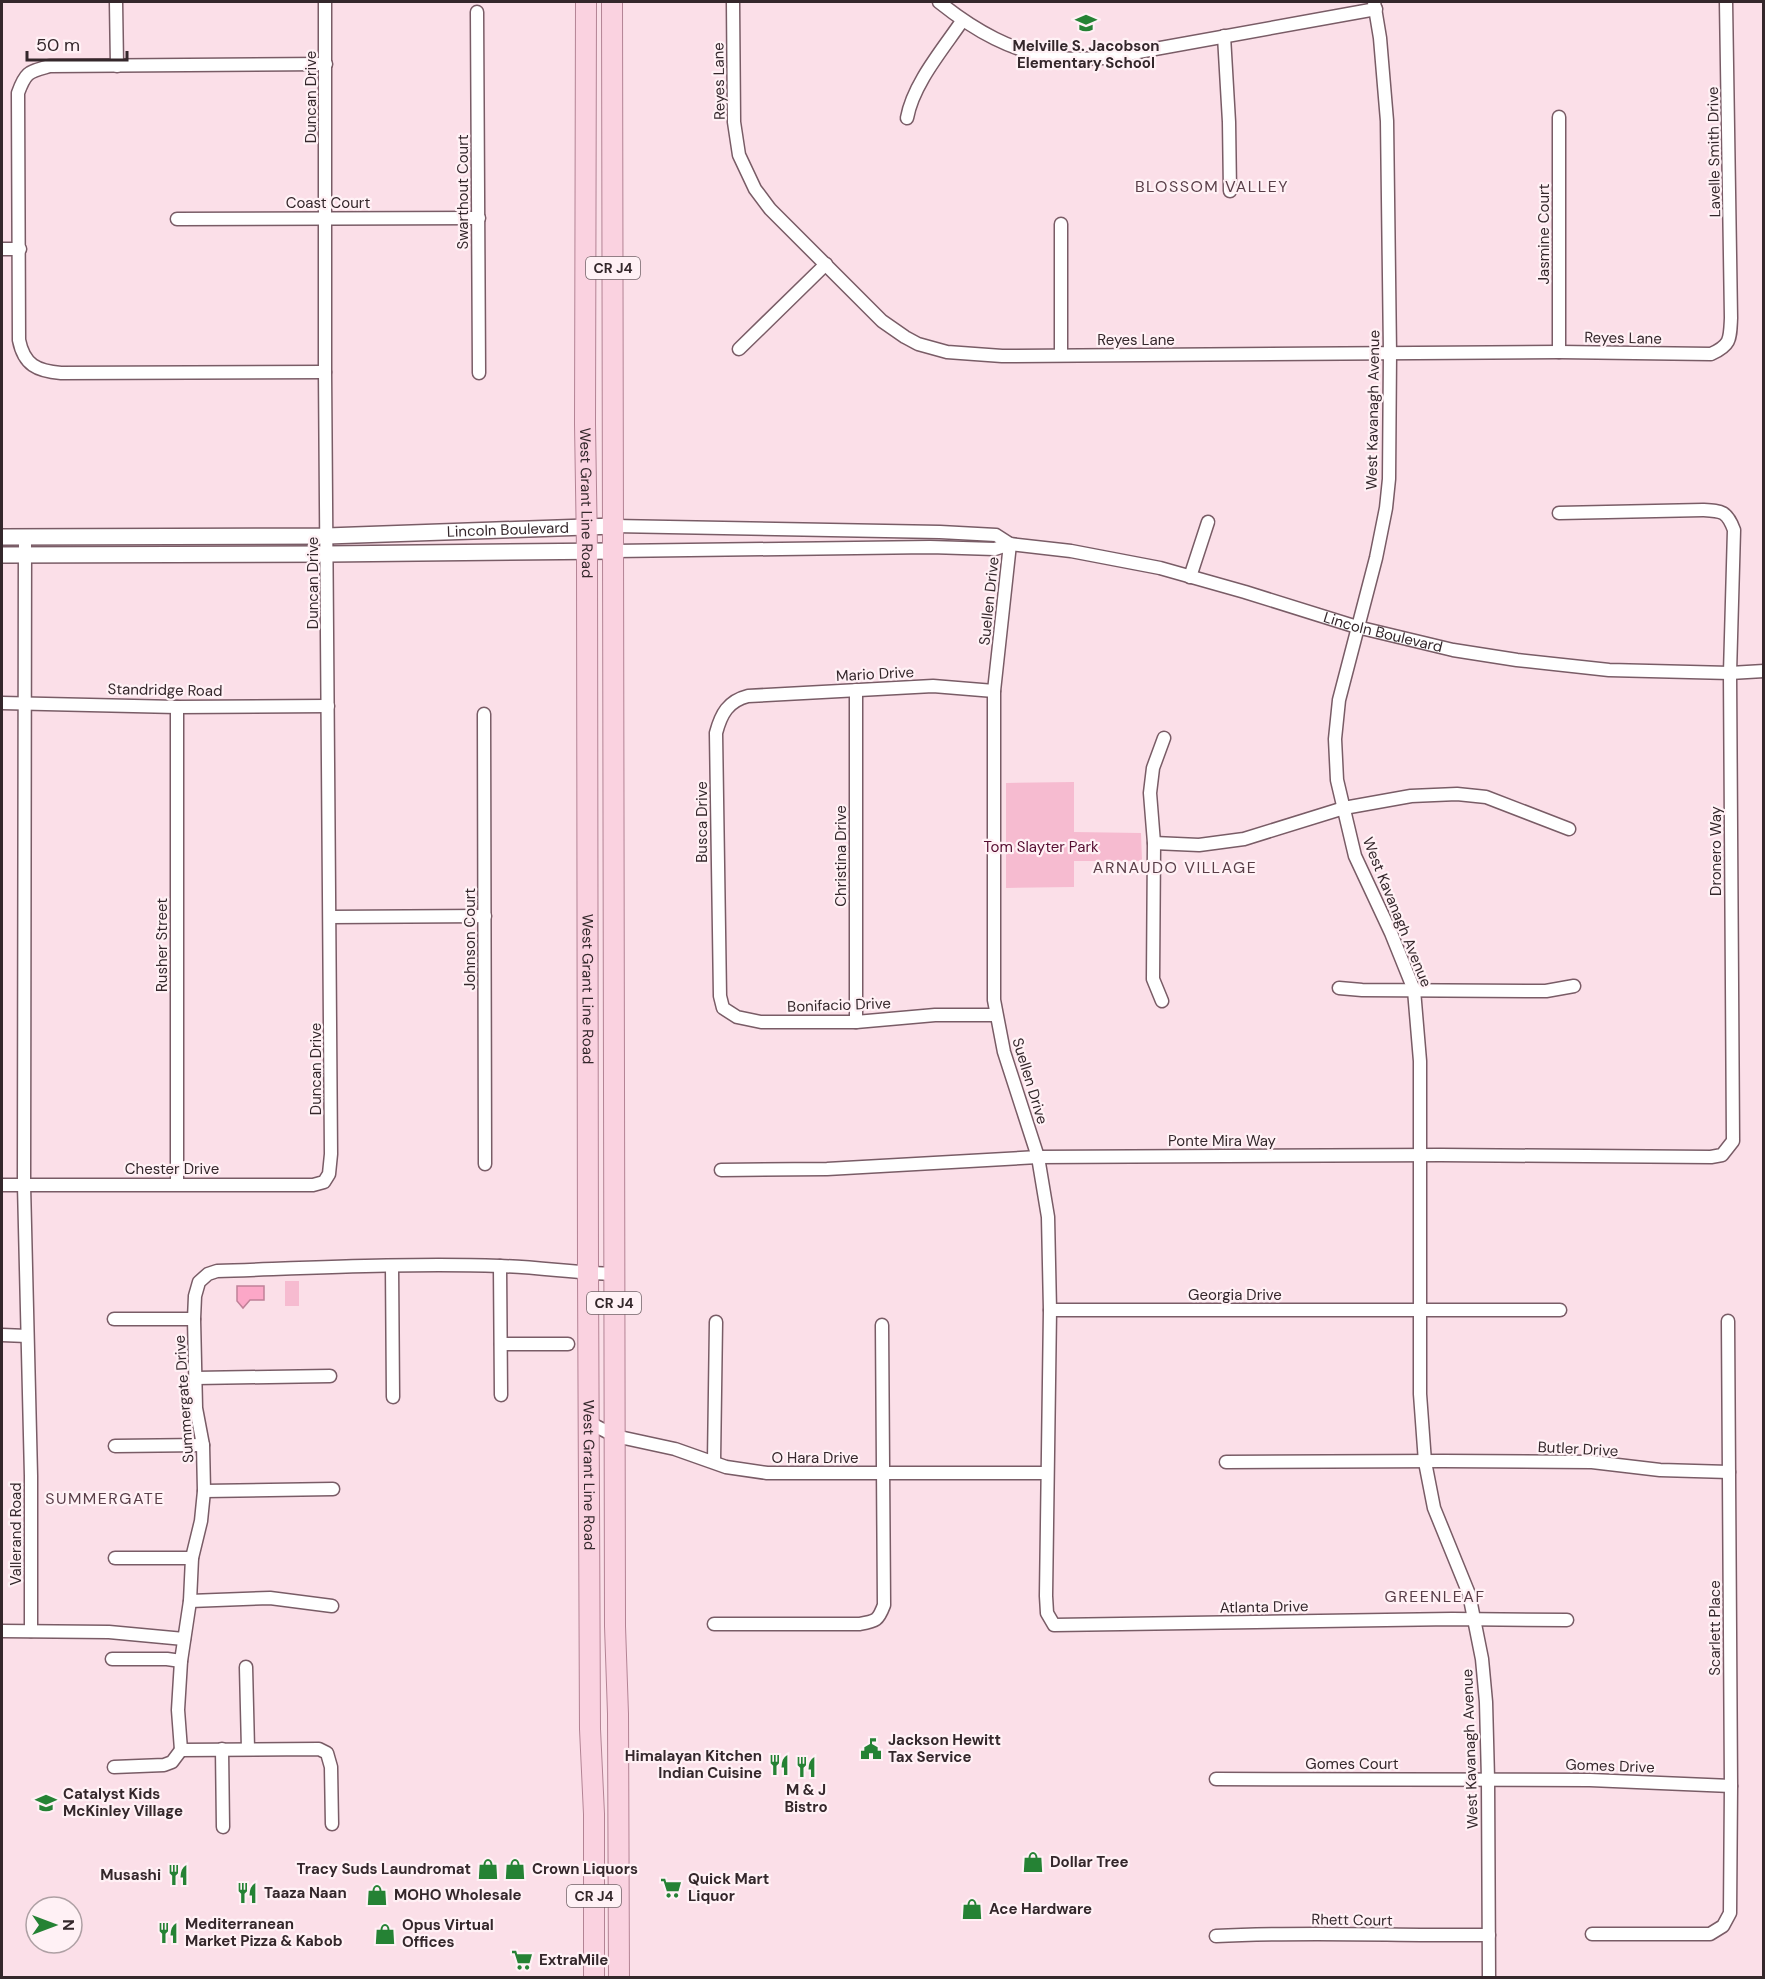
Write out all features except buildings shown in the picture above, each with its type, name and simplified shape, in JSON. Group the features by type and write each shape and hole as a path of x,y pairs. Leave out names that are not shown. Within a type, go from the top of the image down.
{"main road":[{"name":"West Grant Line Road","path":"586,2 588,1273 594,1977"},
{"name":"West Grant Line Road","path":"612,2 615,1650 618,1714 619,1977"},
{"path":"591,1603 600,1609 608,1637 615,1650"}],"street":[{"path":"116,2 117,66"},
{"name":"Duncan Drive","path":"325,2 330,1165"},
{"name":"Reyes Lane","path":"733,2 735,122 739,155 755,189 770,209 882,321 905,338 918,344 947,352 1002,356 1390,352 1711,354 1724,348 1730,339 1731,302"},
{"path":"939,2 962,21 1000,42 1030,53 1059,58 1105,58 1375,5"},
{"name":"Lavelle Smith Drive","path":"1726,2 1731,302"},
{"name":"West Kavanagh Avenue","path":"1375,5 1387,121 1389,478 1386,508 1376,558 1339,700 1335,740 1337,780 1355,856 1414,990 1420,1061 1420,1394 1425,1462 1434,1508 1468,1594 1482,1659 1486,1702 1488,1779 1489,1977"},
{"name":"Swarthout Court","path":"477,12 479,373"},
{"path":"907,118 908,109 920,85 962,21"},
{"path":"1224,36 1230,192"},
{"path":"325,372 44,372 33,366 22,353 19,340 18,93 23,78 32,71 50,66 326,64"},
{"name":"Jasmine Court","path":"1559,352 1560,117"},
{"name":"Coast Court","path":"177,219 479,218"},
{"path":"1061,224 1061,355"},
{"path":"2,249 20,249"},
{"path":"739,349 826,264"},
{"name":"Dronero Way","path":"1559,513 1721,511 1729,517 1734,530 1730,673 1733,1141 1722,1155"},
{"path":"1190,577 1208,522"},
{"name":"Lincoln Boulevard","path":"2,537 327,536 614,526 940,532 996,535 1010,544"},
{"name":"Vallerand Road","path":"25,536 24,1185 31,1476 31,1631"},
{"name":"Lincoln Boulevard","path":"2,555 327,555 930,547 995,549 1010,544 1071,551 1160,568 1357,627 1453,650 1517,660 1609,669 1730,673 1764,671"},
{"name":"Suellen Drive","path":"1010,544 994,691 994,1000 1004,1052 1038,1157 1048,1217 1050,1310 1046,1596 1047,1613 1054,1625"},
{"name":"Mario Drive","path":"757,695 933,686 994,691"},
{"name":"Christina Drive","path":"856,690 856,1022"},
{"name":"Busca Drive","path":"719,972 716,733 720,718 728,705 741,698 757,695"},
{"name":"Standridge Road","path":"2,703 328,706"},
{"name":"Rusher Street","path":"177,706 177,1184"},
{"name":"Johnson Court","path":"484,714 486,1164"},
{"path":"1162,1001 1153,979 1154,843 1150,793 1153,768 1164,738"},
{"path":"1154,843 1200,845 1244,839 1344,808 1411,796 1456,794 1486,797 1569,829"},
{"path":"330,917 485,916"},
{"name":"Bonifacio Drive","path":"719,972 723,1008 737,1017 761,1022 856,1022 935,1015 996,1015"},
{"path":"1339,988 1546,991 1574,986"},
{"name":"Ponte Mira Way","path":"721,1170 826,1169 1038,1157 1421,1155 1711,1157 1722,1155"},
{"name":"Chester Drive","path":"2,1185 313,1185 324,1182 329,1174 330,1165"},
{"path":"392,1266 393,1397"},
{"name":"Summergate Drive","path":"182,1750 178,1710 181,1661 190,1601 192,1558 201,1521 204,1491 203,1445 196,1408 195,1378 194,1318 195,1296 199,1282 208,1274 217,1271 392,1266 500,1266 614,1274"},
{"path":"500,1266 501,1395"},
{"name":"Georgia Drive","path":"1050,1310 1560,1310"},
{"path":"114,1319 194,1318"},
{"name":"Scarlett Place","path":"1593,1934 1702,1935 1717,1931 1727,1920 1730,1906 1731,1786 1728,1321"},
{"path":"714,1461 716,1322"},
{"path":"714,1624 859,1624 874,1622 880,1616 884,1605 882,1325"},
{"path":"2,1335 27,1336"},
{"path":"501,1344 568,1344"},
{"path":"195,1378 330,1376"},
{"name":"O Hara Drive","path":"590,1423 615,1436 675,1449 739,1470 767,1473 1047,1473"},
{"path":"115,1446 203,1445"},
{"name":"Butler Drive","path":"1226,1462 1592,1462 1660,1470 1729,1472"},
{"path":"204,1491 333,1490"},
{"path":"115,1558 192,1558"},
{"path":"190,1601 270,1598 332,1606"},
{"name":"Atlanta Drive","path":"1054,1625 1474,1619 1567,1620"},
{"path":"2,1631 109,1632 184,1638"},
{"path":"112,1659 181,1661"},
{"path":"246,1667 248,1749"},
{"path":"222,1749 223,1827"},
{"path":"114,1767 164,1765 172,1762 182,1750 319,1749 327,1753 331,1767 332,1824"},
{"name":"Gomes Court","path":"1216,1779 1488,1779"},
{"name":"Gomes Drive","path":"1488,1779 1622,1780 1731,1786"},
{"name":"Rhett Court","path":"1216,1936 1350,1933 1394,1936 1489,1935"}],"green space":[{"name":"Tom Slayter Park","path":"1074,782 1074,832 1141,833 1142,861 1074,861 1074,887 1006,888 1006,783"},
{"path":"285,1281 299,1281 299,1306 285,1306"}],"shaded area":[{"path":"237,1286 264,1286 264,1300 250,1300 243,1308 237,1301"}],"place":[{"name":"Melville S. Jacobson Elementary School","path":"1086,23"},
{"name":"Jackson Hewitt Tax Service","path":"871,1749"},
{"name":"Himalayan Kitchen Indian Cuisine","path":"779,1765"},
{"name":"M & J Bistro","path":"806,1767"},
{"name":"Catalyst Kids McKinley Village","path":"46,1803"},
{"name":"Dollar Tree","path":"1033,1862"},
{"name":"Tracy Suds Laundromat","path":"488,1869"},
{"name":"Crown Liquors","path":"515,1869"},
{"name":"Musashi","path":"178,1875"},
{"name":"Quick Mart Liquor","path":"671,1888"},
{"name":"Taaza Naan","path":"247,1893"},
{"name":"MOHO Wholesale","path":"377,1895"},
{"name":"Ace Hardware","path":"972,1909"},
{"name":"Mediterranean Market Pizza & Kabob","path":"168,1933"},
{"name":"Opus Virtual Offices","path":"385,1934"},
{"name":"ExtraMile","path":"522,1960"}],"district":[{"name":"BLOSSOM VALLEY","path":"1212,186"},
{"name":"ARNAUDO VILLAGE","path":"1175,867"},
{"name":"SUMMERGATE","path":"105,1498"},
{"name":"GREENLEAF","path":"1435,1596"}]}
